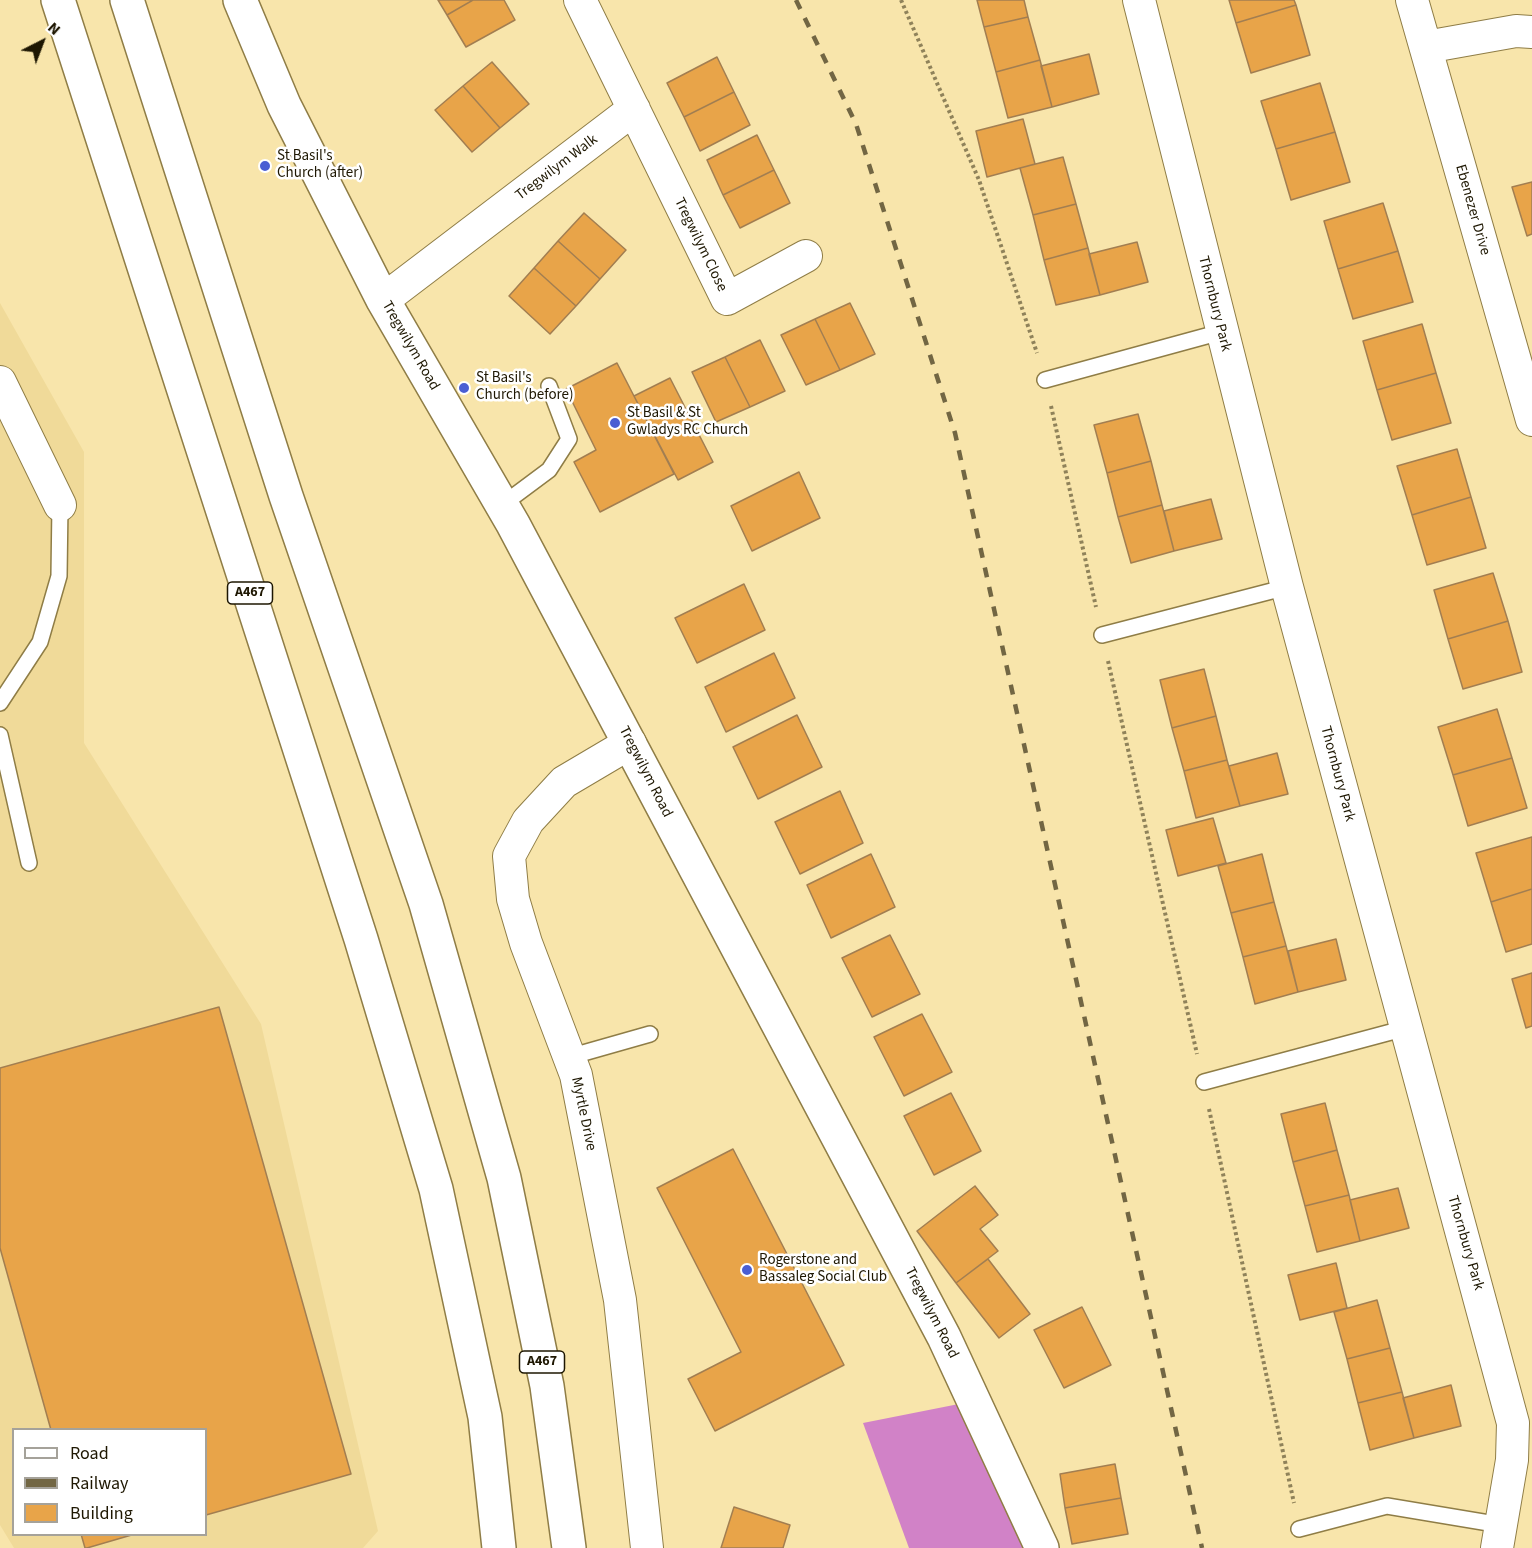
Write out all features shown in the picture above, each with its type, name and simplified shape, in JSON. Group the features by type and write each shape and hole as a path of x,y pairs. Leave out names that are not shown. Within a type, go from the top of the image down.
{"main road":[{"name":"A467","path":"58,0 361,939 436,1189 485,1417 500,1548"},
{"name":"A467","path":"127,0 286,496 426,904 504,1179 547,1386 569,1548"},
{"path":"135,0 170,138"},
{"name":"Tregwilym Road","path":"240,0 284,105 383,300 501,505 630,743 736,948 945,1337 1042,1548"}],"street":[{"path":"580,0 634,109"},
{"name":"Thornbury Park","path":"1139,0 1287,587 1487,1318 1513,1423 1512,1460 1499,1536"},
{"name":"Ebenezer Drive","path":"1412,0 1532,420"},
{"path":"1426,47 1516,32 1532,32"},
{"name":"Tregwilym Walk","path":"383,300 634,109"},
{"name":"Tregwilym Close","path":"634,109 727,299 806,256"},
{"path":"0,382 60,505"},
{"name":"Myrtle Drive","path":"630,743 564,782 528,821 509,856 513,899 526,943 576,1075 620,1300 647,1548"}],"lane":[{"path":"1046,380 1221,332"},
{"path":"501,505 549,470 568,439 549,386"},
{"path":"0,703 40,642 59,576 60,505"},
{"path":"1102,634 1287,587"},
{"path":"0,735 30,863"},
{"path":"1204,1082 1406,1028"},
{"path":"569,1057 650,1034"},
{"path":"1299,1529 1387,1506 1499,1536"}],"path":[{"path":"901,0 979,180 1046,380 1204,1082 1299,1529"}],"shaded area":[{"path":"0,303 84,452 84,743 261,1024 378,1531 363,1548 14,1548 0,1525"},
{"path":"974,1401 1042,1548 909,1548 863,1423"}],"building":[{"path":"438,0 473,0 447,15"},
{"path":"473,0 504,0 515,20 466,47 447,15"},
{"path":"977,0 1024,0 1028,17 984,27"},
{"path":"1229,0 1294,0 1296,5 1236,23"},
{"path":"1296,5 1310,55 1251,73 1236,23"},
{"path":"1028,17 1040,60 996,72 984,27"},
{"path":"1089,54 1099,94 1052,107 1041,66"},
{"path":"717,57 734,92 684,117 667,83"},
{"path":"1040,60 1052,107 1008,118 996,72"},
{"path":"492,62 529,104 500,128 463,86"},
{"path":"1320,83 1335,132 1276,149 1261,101"},
{"path":"463,86 500,128 472,152 435,110"},
{"path":"734,92 750,125 700,151 684,117"},
{"path":"1023,119 1035,164 987,177 976,131"},
{"path":"1335,132 1350,182 1291,200 1276,149"},
{"path":"757,135 774,170 723,195 707,160"},
{"path":"1063,157 1076,204 1033,215 1020,168"},
{"path":"774,170 790,203 740,228 723,195"},
{"path":"1532,182 1532,234 1527,236 1512,187"},
{"path":"1383,203 1398,251 1338,269 1324,221"},
{"path":"1076,204 1088,248 1044,260 1033,215"},
{"path":"584,213 626,250 600,279 558,241"},
{"path":"558,241 600,279 576,306 534,268"},
{"path":"1137,242 1148,282 1100,295 1089,254"},
{"path":"1088,248 1100,295 1056,305 1044,260"},
{"path":"1398,251 1413,302 1353,319 1338,269"},
{"path":"534,268 576,306 550,334 509,296"},
{"path":"850,303 875,354 840,370 815,319"},
{"path":"815,319 840,370 806,385 781,335"},
{"path":"1422,324 1436,373 1377,390 1363,341"},
{"path":"760,340 785,391 750,407 725,357"},
{"path":"725,357 750,407 716,422 692,372"},
{"name":"St Basil & St Gwladys RC Church","path":"617,363 674,474 600,512 574,462 596,450 566,389"},
{"path":"1436,373 1451,423 1392,440 1377,390"},
{"path":"670,378 713,462 678,480 634,396"},
{"path":"1138,414 1151,461 1107,473 1094,425"},
{"path":"1457,449 1471,497 1412,515 1397,466"},
{"path":"1151,461 1162,505 1118,517 1107,473"},
{"path":"799,472 820,518 752,551 731,506"},
{"path":"1471,497 1486,548 1427,565 1412,515"},
{"path":"1211,499 1222,539 1174,551 1164,511"},
{"path":"1162,505 1174,551 1131,563 1118,517"},
{"path":"1493,573 1508,621 1448,639 1434,590"},
{"path":"744,584 765,630 697,663 675,618"},
{"path":"1508,621 1522,672 1463,689 1448,639"},
{"path":"774,653 795,698 726,732 705,687"},
{"path":"1204,669 1216,716 1172,728 1160,680"},
{"path":"1497,709 1512,758 1453,775 1438,727"},
{"path":"797,715 822,767 758,799 733,747"},
{"path":"1216,716 1227,760 1184,771 1172,728"},
{"path":"1277,753 1288,794 1240,806 1229,766"},
{"path":"1512,758 1527,808 1468,826 1453,775"},
{"path":"1227,760 1240,806 1196,818 1184,771"},
{"path":"840,791 863,843 800,874 775,822"},
{"path":"1213,818 1226,863 1178,876 1166,830"},
{"path":"1532,837 1532,889 1491,902 1476,853"},
{"path":"871,854 895,907 831,938 807,885"},
{"path":"1262,854 1274,902 1231,913 1218,866"},
{"path":"1532,889 1532,944 1506,952 1491,902"},
{"path":"1274,902 1286,946 1243,957 1231,913"},
{"path":"890,935 920,994 872,1017 842,958"},
{"path":"1336,939 1346,980 1298,992 1288,951"},
{"path":"1286,946 1298,992 1255,1004 1243,957"},
{"path":"1532,973 1532,1026 1526,1028 1512,979"},
{"path":"219,1007 351,1474 207,1515 207,1428 50,1428 0,1248 0,1068"},
{"path":"922,1014 952,1072 904,1096 874,1037"},
{"path":"951,1093 981,1151 934,1175 904,1116"},
{"path":"1325,1103 1337,1150 1293,1162 1281,1114"},
{"name":"Rogerstone and Bassaleg Social Club","path":"733,1149 844,1365 715,1431 688,1379 741,1352 657,1188"},
{"path":"1337,1150 1349,1195 1305,1206 1293,1162"},
{"path":"975,1186 998,1215 980,1229 998,1251 956,1283 917,1231"},
{"path":"1398,1188 1409,1228 1360,1241 1350,1200"},
{"path":"1349,1195 1360,1241 1317,1252 1305,1206"},
{"path":"988,1259 1030,1314 999,1338 956,1283"},
{"path":"1336,1263 1347,1308 1300,1320 1288,1275"},
{"path":"1377,1300 1390,1348 1347,1359 1334,1312"},
{"path":"1082,1307 1111,1365 1064,1388 1034,1330"},
{"path":"1390,1348 1402,1392 1358,1403 1347,1359"},
{"path":"1451,1385 1461,1426 1414,1438 1403,1398"},
{"path":"1402,1392 1414,1438 1370,1450 1358,1403"},
{"path":"1115,1464 1121,1498 1065,1508 1060,1474"},
{"path":"1121,1498 1128,1534 1072,1544 1065,1508"},
{"path":"734,1507 790,1525 783,1548 721,1548"},
{"path":"82,1536 128,1536 87,1548 85,1548"}],"railway":[{"path":"796,0 856,124 955,433 1202,1548"}],"place":[{"name":"St Basil's Church (after)","path":"265,166"},
{"name":"St Basil's Church (before)","path":"464,388"},
{"name":"St Basil & St Gwladys RC Church","path":"615,423"},
{"name":"Rogerstone and Bassaleg Social Club","path":"747,1270"}]}
